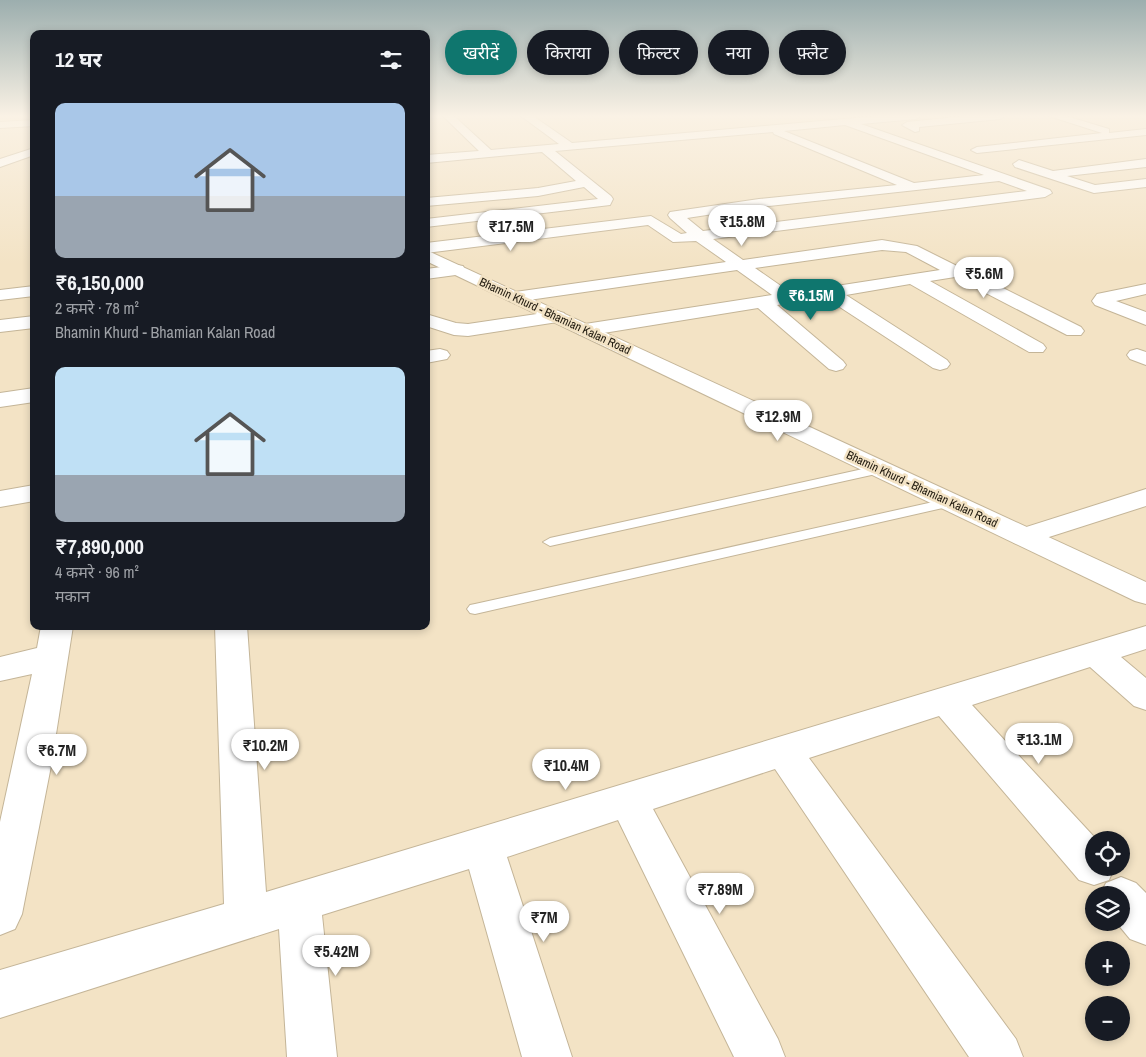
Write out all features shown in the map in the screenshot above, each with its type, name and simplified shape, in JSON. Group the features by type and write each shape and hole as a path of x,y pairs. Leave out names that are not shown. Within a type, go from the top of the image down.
{"street":[{"path":"430,223 605,202 606,199 565,165"},
{"path":"861,165 958,205"},
{"path":"939,165 928,168 951,183"},
{"path":"430,248 651,220 678,240 1045,193 970,165"},
{"path":"1024,165 1094,189 1146,183"},
{"path":"1050,174 1126,165"},
{"path":"789,300 700,237 675,214 1004,177"},
{"path":"430,202 538,192 586,183"},
{"path":"806,198 898,246"},
{"path":"515,297 882,245 911,249 1074,331"},
{"name":"Bhamin Khurd - Bhamian Kalan Road","path":"430,257 1146,594"},
{"path":"586,330 789,300 990,267"},
{"path":"430,274 458,270"},
{"path":"915,280 1036,348"},
{"path":"1146,289 1103,298 1101,301 1146,319"},
{"path":"0,295 30,291"},
{"path":"831,293 940,364"},
{"path":"763,304 836,365"},
{"path":"430,321 454,329 468,330 558,317"},
{"path":"0,326 30,322"},
{"path":"0,400 30,396"},
{"path":"0,499 30,494"},
{"path":"1024,537 1146,497"},
{"path":"231,630 246,919"},
{"path":"0,994 483,846 1146,637"},
{"path":"0,669 54,642"},
{"path":"0,914 32,766 54,642"},
{"path":"1095,653 1146,698"},
{"path":"946,700 1085,857"},
{"path":"783,751 998,1057"},
{"path":"628,800 760,1057"},
{"path":"483,846 547,1057"},
{"path":"1102,876 1111,886"},
{"path":"299,902 312,1057"},
{"path":"1130,907 1146,924"}],"lane":[{"path":"550,542 881,469"},
{"path":"476,609 951,502"}]}
